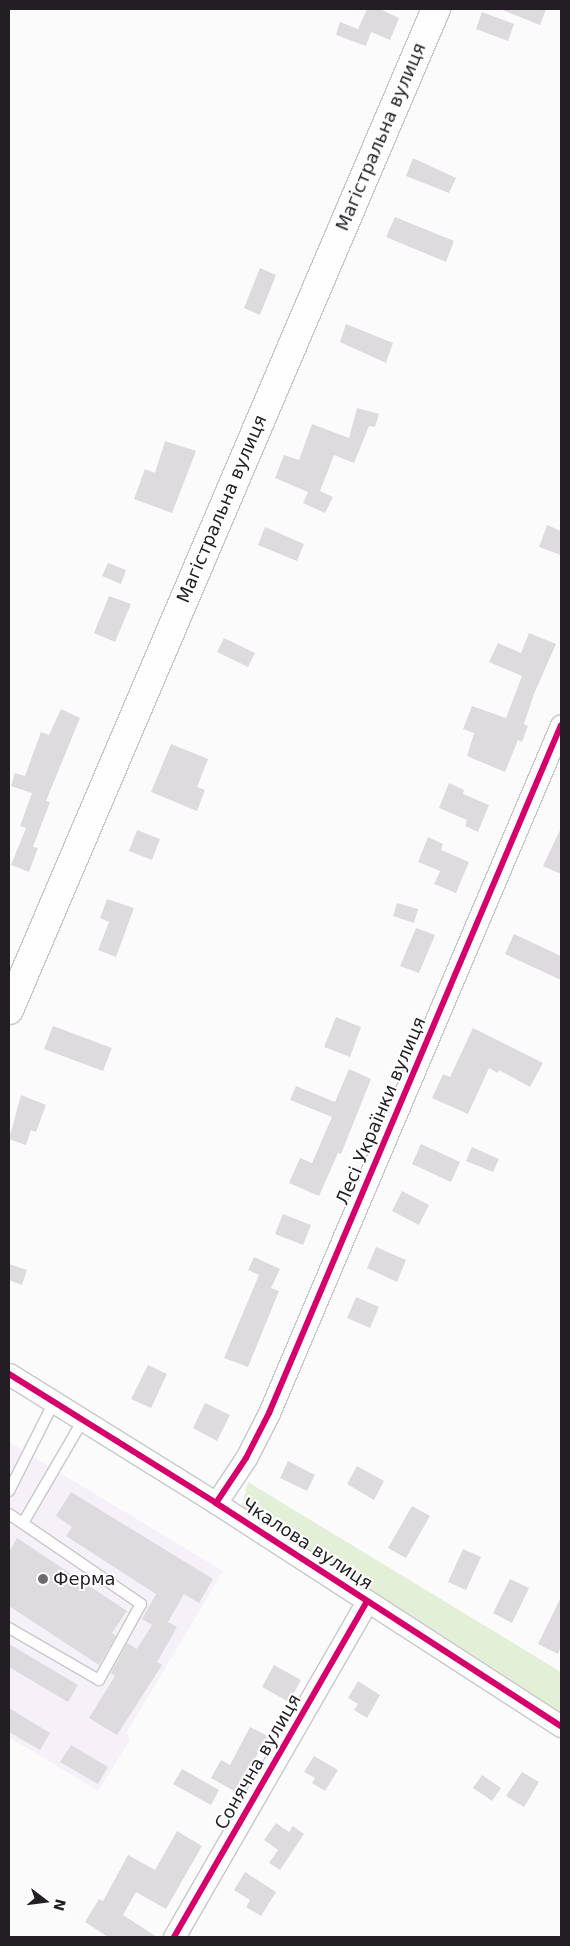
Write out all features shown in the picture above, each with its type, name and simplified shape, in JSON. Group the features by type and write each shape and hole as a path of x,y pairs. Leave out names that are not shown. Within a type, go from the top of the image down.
{"main road":[{"name":"Магістральна вулиця","path":"9,1010 436,9"}],"street":[{"name":"Лесі Українки вулиця","path":"216,1503 246,1458 269,1413 561,725"},
{"name":"Чкалова вулиця","path":"9,1374 216,1503 561,1726"},
{"name":"Сонячна вулиця","path":"174,1937 367,1602"}],"lane":[{"path":"9,1491 54,1402"},
{"path":"23,1524 83,1420"},
{"path":"9,1514 141,1604 99,1680 9,1628"}],"shaded area":[{"path":"9,1442 223,1571 127,1732 130,1740 98,1791 9,1737"}],"green space":[{"path":"248,1482 561,1672 561,1715 247,1514 242,1505"}],"building":[{"path":"367,9 380,9 399,18 390,40 371,32 366,46 336,35 340,22 358,29"},
{"path":"500,9 546,9 540,25"},
{"path":"482,12 514,24 508,41 476,29"},
{"path":"413,158 456,178 449,193 406,176"},
{"path":"395,217 454,241 446,262 386,237"},
{"path":"260,268 276,275 260,315 244,308"},
{"path":"346,324 393,343 386,363 340,342"},
{"path":"357,408 379,414 375,427 369,426 354,463 334,455 320,491 333,497 325,513 303,503 308,492 275,478 284,455 299,460 312,424 349,438"},
{"path":"165,441 196,451 172,513 134,499 145,469 155,473"},
{"path":"547,525 561,531 561,555 539,547"},
{"path":"265,527 304,544 297,561 258,545"},
{"path":"108,563 126,570 121,584 102,576"},
{"path":"109,596 131,604 115,642 94,633"},
{"path":"529,633 556,644 534,694 524,724 528,726 522,742 518,740 505,772 467,756 474,733 463,729 472,706 506,718 522,676 489,662 498,643 521,653"},
{"path":"224,638 255,653 248,667 217,652"},
{"path":"61,709 80,718 46,801 50,802 33,847 38,848 29,872 11,865 26,828 20,826 32,793 11,786 15,773 25,776 41,732 49,735"},
{"path":"171,744 208,759 197,787 205,790 197,811 151,792"},
{"path":"449,783 464,790 463,794 489,805 478,832 465,826 467,820 439,808"},
{"path":"561,828 561,874 543,866"},
{"path":"137,830 160,839 152,860 129,851"},
{"path":"428,837 443,844 441,850 469,862 456,893 434,884 440,871 418,862"},
{"path":"107,899 134,908 116,957 98,950 109,922 100,918"},
{"path":"397,903 418,909 414,923 393,916"},
{"path":"416,928 435,935 419,973 400,966"},
{"path":"514,934 561,956 561,980 505,954"},
{"path":"336,1017 361,1027 350,1057 324,1047"},
{"path":"53,1026 112,1048 103,1071 44,1049"},
{"path":"473,1028 543,1063 530,1087 499,1070 498,1073 489,1068 468,1114 432,1098 443,1074 450,1077"},
{"path":"349,1069 371,1079 341,1154 338,1153 319,1196 289,1183 300,1158 312,1163 332,1117 290,1100 296,1086 335,1102"},
{"path":"21,1095 46,1105 36,1132 31,1130 26,1145 9,1139"},
{"path":"421,1144 460,1162 451,1182 412,1164"},
{"path":"472,1147 499,1159 493,1172 466,1161"},
{"path":"402,1191 429,1205 419,1225 392,1211"},
{"path":"283,1214 311,1225 303,1245 275,1234"},
{"path":"376,1247 406,1260 397,1282 367,1268"},
{"path":"254,1257 280,1269 271,1288 279,1291 248,1367 224,1358 259,1275 248,1270"},
{"path":"9,1264 27,1270 22,1285 9,1280"},
{"path":"356,1297 379,1307 370,1328 347,1318"},
{"path":"148,1365 167,1374 151,1408 131,1399"},
{"path":"205,1403 230,1415 217,1441 193,1428"},
{"path":"288,1461 315,1475 307,1491 280,1478"},
{"path":"357,1466 384,1481 374,1500 347,1484"},
{"path":"71,1492 213,1579 199,1603 184,1594 168,1622 177,1627 157,1662 162,1665 117,1735 89,1718 115,1676 111,1673 127,1643 137,1649 152,1625 142,1619 156,1594 66,1536 72,1527 56,1516"},
{"path":"412,1506 430,1516 406,1558 388,1548"},
{"name":"Ферма","path":"17,1538 127,1611 112,1633 116,1636 99,1665 9,1606 9,1552"},
{"path":"463,1549 481,1557 466,1590 448,1582"},
{"path":"510,1579 529,1588 512,1623 493,1613"},
{"path":"561,1597 561,1646 558,1654 538,1644"},
{"path":"9,1644 78,1685 68,1702 9,1667"},
{"path":"274,1665 301,1680 289,1702 262,1687"},
{"path":"358,1681 380,1695 367,1718 354,1710 358,1704 348,1698"},
{"path":"9,1708 50,1733 40,1750 9,1732"},
{"path":"250,1727 268,1736 236,1792 211,1778 221,1760 230,1765"},
{"path":"71,1745 108,1767 98,1784 60,1762"},
{"path":"314,1756 338,1770 325,1791 312,1783 315,1778 304,1772"},
{"path":"182,1769 219,1790 211,1805 173,1784"},
{"path":"522,1772 539,1782 524,1807 506,1796"},
{"path":"482,1775 501,1788 492,1801 473,1788"},
{"path":"276,1823 289,1832 293,1826 304,1834 280,1870 269,1863 278,1850 264,1840"},
{"path":"177,1831 202,1846 166,1909 136,1892 123,1915 157,1937 108,1937 85,1922 99,1899 103,1901 128,1855 155,1870"},
{"path":"245,1872 276,1892 261,1916 246,1907 250,1900 234,1890"}],"cycle path":[{"path":"216,1503 246,1458 269,1413 561,725"},
{"path":"9,1374 216,1503 561,1726"},
{"path":"174,1937 367,1602"}],"place":[{"name":"Ферма","path":"43,1579"}]}
